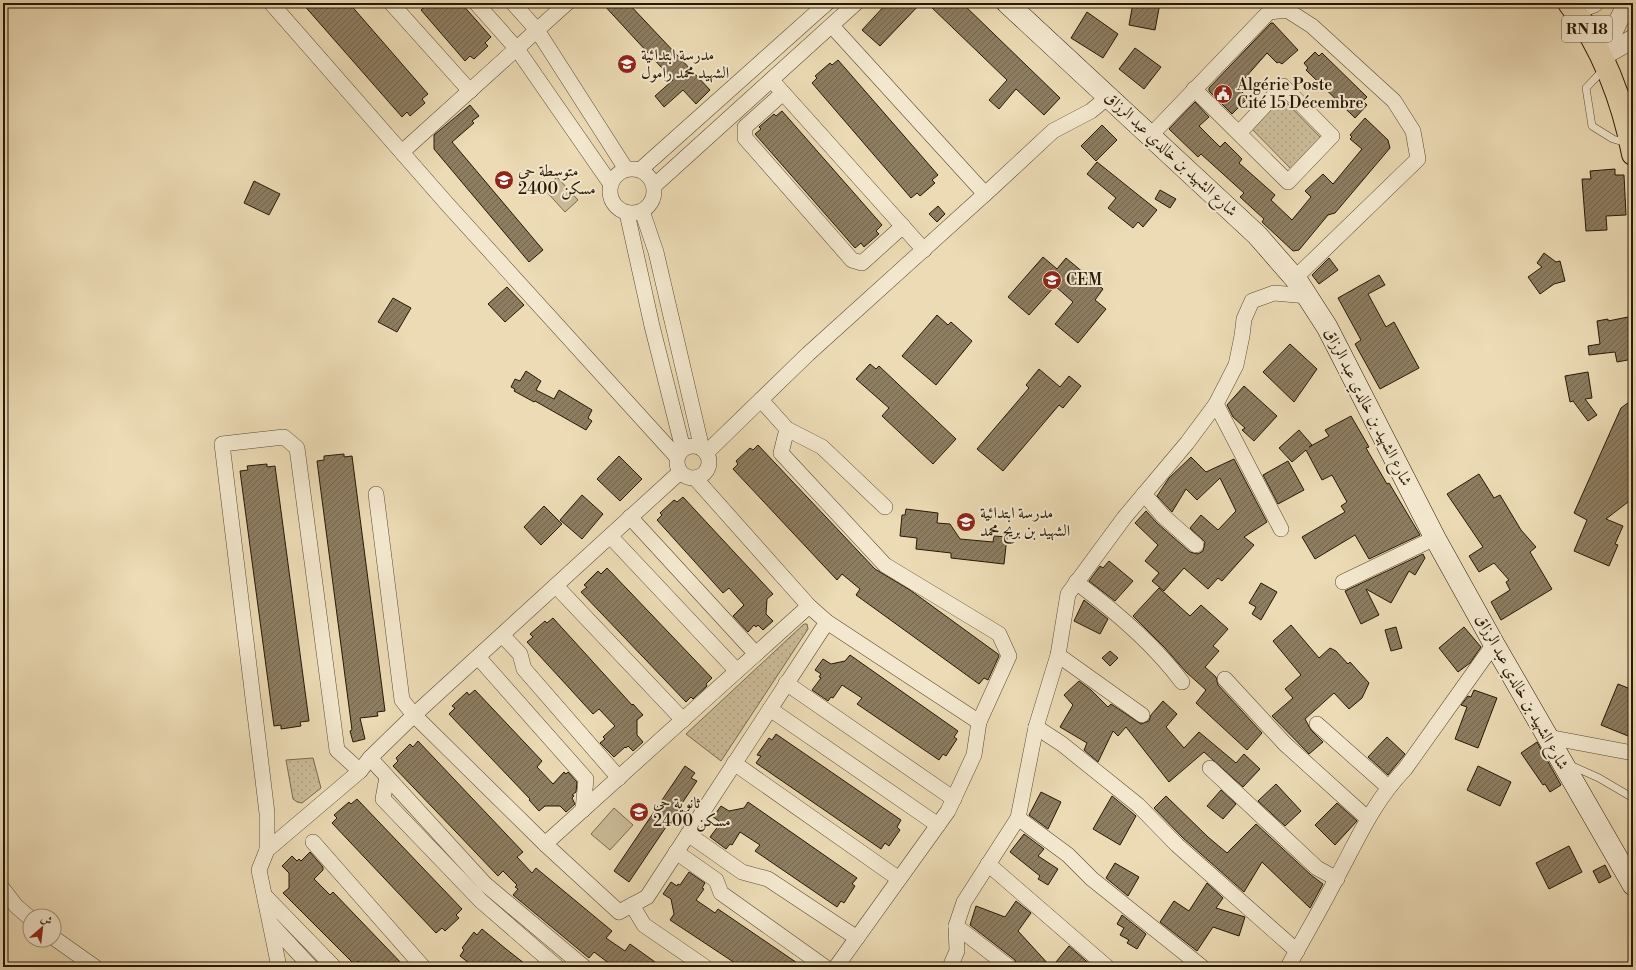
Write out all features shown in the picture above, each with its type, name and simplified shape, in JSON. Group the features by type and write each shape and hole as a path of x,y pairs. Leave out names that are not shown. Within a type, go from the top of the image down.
{"main road":[{"name":"شارع الشهيد بن خالدي عبد الرزاق","path":"1006,3 1151,135 1257,235 1295,278 1308,296 1327,327 1435,538 1548,737 1560,762 1633,884"},
{"name":"RN 18","path":"1579,5 1585,24 1612,81 1632,149"}],"street":[{"path":"271,3 402,152 680,460"},
{"path":"391,3 470,91"},
{"path":"476,3 516,49 610,183 610,198 614,205 627,213 642,211 652,200 654,186 647,174 633,169 620,171 610,183"},
{"path":"513,3 537,30 633,169"},
{"path":"402,152 567,3"},
{"path":"633,169 827,3"},
{"path":"654,186 856,3"},
{"path":"1603,62 1627,3"},
{"path":"1151,135 1269,12 1287,10 1312,26 1394,101 1413,131 1418,159 1295,278"},
{"path":"832,26 985,194"},
{"path":"1603,62 1633,39"},
{"path":"771,80 924,250"},
{"path":"1194,89 1288,182 1332,136 1283,86 1239,133"},
{"path":"783,93 745,127 745,138 852,260 862,263 903,226"},
{"path":"704,451 761,400 808,354 1053,131 1091,111 1108,96"},
{"path":"627,213 684,476 695,478 700,476 708,469 708,458 704,451 656,252 642,211"},
{"path":"950,967 957,951 956,926 964,902 1018,818 1036,726 1058,655 1068,594 1144,494 1187,443 1216,404 1236,364 1244,319 1252,301 1274,293 1308,296"},
{"path":"761,400 787,429 822,447 886,508"},
{"path":"1216,404 1281,530"},
{"path":"787,429 781,453 885,565 999,634 1009,656 980,722 974,755 954,799 938,825 836,967"},
{"path":"279,967 259,870 267,850 267,813 222,444 284,437 297,448 337,750 360,771"},
{"path":"267,850 360,771 370,758 414,715 630,517 692,446 704,451"},
{"path":"695,478 808,606 827,622 980,722"},
{"path":"376,494 402,700 414,715 545,844 619,912 647,897 827,622"},
{"path":"1144,494 1163,516 1196,545"},
{"path":"630,517 756,654"},
{"path":"610,536 736,671"},
{"path":"1343,582 1435,538"},
{"path":"1076,582 1114,610 1168,664 1182,682"},
{"path":"556,586 683,720"},
{"path":"545,844 808,606"},
{"path":"502,635 520,654 524,669 619,778"},
{"path":"1288,967 1337,879 1367,818 1388,787 1405,769 1494,644"},
{"path":"1058,655 1142,715"},
{"path":"478,657 586,778 583,810"},
{"path":"1225,679 1285,744 1367,818"},
{"path":"786,684 954,799"},
{"path":"770,709 938,825"},
{"path":"1317,724 1388,787"},
{"path":"1036,726 1062,744 1138,806 1177,845 1296,951"},
{"path":"1548,737 1633,753"},
{"path":"370,758 485,884 579,963"},
{"path":"734,763 899,879"},
{"path":"1210,768 1317,868 1337,879"},
{"path":"387,777 383,799 481,902 558,967 579,963"},
{"path":"1018,818 1068,855 1092,879 1202,967"},
{"path":"688,834 742,872 768,879 857,938"},
{"path":"313,842 420,966"},
{"path":"676,852 716,880 721,893 825,967"},
{"path":"716,880 729,863"},
{"path":"988,864 1106,967"},
{"path":"3,890 22,911"},
{"path":"265,896 334,967"},
{"path":"632,905 644,925 705,967"},
{"path":"270,923 310,967"},
{"path":"956,926 1009,967"},
{"path":"62,944 95,967"}],"lane":[{"path":"1603,62 1586,88 1592,126 1632,149"},
{"path":"1560,762 1599,778 1633,798"}],"shaded area":[{"path":"1282,98 1322,139 1291,169 1251,128"},
{"path":"557,177 578,200 565,212 544,189"},
{"path":"804,624 807,624 808,629 721,761 686,734"},
{"path":"313,758 321,788 302,803 297,802 293,799 286,760"},
{"path":"614,808 633,825 610,850 591,834"}],"building":[{"path":"302,3 349,3 428,94 422,99 425,103 410,116 407,112 402,117"},
{"path":"429,3 451,3 455,8 461,3 491,37 485,43 488,46 474,59 470,56 465,61 421,10"},
{"path":"602,3 628,3 710,90 696,104 683,90 664,107 655,96 673,80"},
{"path":"887,3 921,3 880,46 862,30"},
{"path":"927,3 962,3 1060,98 1044,115 1016,89 999,109 989,100 1007,80"},
{"path":"1133,3 1160,3 1155,30 1129,25"},
{"path":"1087,12 1118,34 1103,58 1071,38"},
{"path":"1271,23 1273,23 1298,50 1282,64 1279,62 1277,63 1267,53 1237,87 1248,98 1232,114 1209,91 1209,88"},
{"path":"1135,48 1161,67 1144,89 1119,69"},
{"path":"1315,52 1319,56 1322,53 1367,97 1363,101 1367,105 1355,118 1306,70 1308,68 1304,63"},
{"path":"838,60 938,175 932,180 935,183 920,196 917,193 911,198 812,83 817,78 815,76 830,63 832,65"},
{"path":"1195,102 1209,117 1199,126 1220,147 1225,142 1242,159 1239,163 1275,195 1271,200 1292,220 1311,197 1305,191 1323,174 1333,184 1362,149 1350,139 1352,137 1350,135 1365,118 1388,140 1390,148 1335,213 1328,215 1299,250 1293,251 1262,222 1264,219 1240,197 1244,193 1201,154 1198,157 1169,129"},
{"path":"470,105 479,116 472,121 474,123 452,142 543,250 529,262 434,149 434,135"},
{"path":"782,111 882,225 876,231 879,234 864,247 861,243 855,248 755,134 761,129 759,127 774,114 776,116"},
{"path":"1102,125 1117,140 1096,161 1081,146"},
{"path":"1097,162 1157,210 1143,227 1138,222 1133,228 1108,208 1116,198 1087,174"},
{"path":"1615,169 1615,175 1624,175 1626,215 1606,216 1607,230 1586,231 1582,179 1591,179 1590,171"},
{"path":"254,181 280,194 269,215 244,203"},
{"path":"1160,190 1176,199 1170,208 1155,199"},
{"path":"938,206 945,214 937,222 929,214"},
{"path":"1544,253 1556,262 1560,261 1565,281 1554,284 1540,294 1528,277 1542,267 1537,263"},
{"path":"1043,257 1057,269 1066,258 1103,289 1095,300 1106,309 1078,343 1055,324 1073,302 1055,286 1029,315 1008,297"},
{"path":"1329,258 1338,270 1319,284 1312,275"},
{"path":"1379,275 1385,285 1368,294 1386,327 1394,322 1419,368 1380,389 1355,344 1361,340 1338,298"},
{"path":"507,287 524,305 505,322 488,304"},
{"path":"393,298 411,308 397,332 378,322"},
{"path":"937,315 948,325 951,322 972,341 936,385 902,356"},
{"path":"1633,316 1633,359 1617,362 1615,352 1589,355 1588,346 1600,344 1597,321 1608,319 1608,321"},
{"path":"1290,344 1317,369 1294,402 1263,372"},
{"path":"870,364 876,369 879,366 956,439 933,464 882,416 889,408 856,379"},
{"path":"1039,369 1060,387 1069,376 1081,386 1063,408 1059,405 1003,471 977,449 1029,388 1026,385"},
{"path":"526,371 541,381 536,390 554,399 559,390 592,410 588,418 592,421 586,430 535,401 534,402 514,391 515,389 511,387 515,379 520,381"},
{"path":"1588,372 1592,398 1585,399 1597,415 1588,421 1573,401 1570,402 1565,376"},
{"path":"1244,386 1277,416 1254,441 1242,430 1245,428 1233,417 1227,405"},
{"path":"1633,399 1633,491 1628,502 1606,519 1623,526 1615,544 1618,545 1609,566 1574,551 1587,520 1574,513 1621,408"},
{"path":"1351,416 1369,447 1366,448 1420,535 1369,559 1355,535 1315,559 1302,537 1345,512 1341,506 1347,502 1332,475 1322,480 1306,450 1292,462 1279,448 1299,430 1312,445 1309,447 1329,436 1325,430"},
{"path":"758,445 875,569 910,590 998,654 999,656 988,680 984,678 979,684 856,595 860,589 842,574 837,580 733,469 738,464 736,461 750,448 753,450"},
{"path":"344,454 344,457 352,456 385,711 377,712 378,716 360,718 365,739 353,742 350,731 352,730 317,461 324,460 324,456"},
{"path":"619,456 642,479 620,501 597,479"},
{"path":"1191,457 1206,472 1234,459 1267,522 1244,537 1254,545 1222,581 1218,578 1208,589 1184,568 1164,591 1152,581 1159,573 1145,561 1158,545 1135,523 1146,511 1157,523 1190,552 1198,554 1203,551 1205,542 1190,528 1201,515 1218,530 1236,511 1220,478 1197,500 1186,489 1172,512 1157,496 1169,478"},
{"path":"1288,461 1304,490 1278,504 1263,475"},
{"path":"267,464 267,467 275,466 309,721 300,722 301,726 281,729 281,725 274,726 240,471 248,470 247,466"},
{"path":"1479,474 1494,498 1500,495 1521,530 1536,547 1530,552 1552,589 1501,620 1491,602 1510,590 1506,582 1509,580 1494,563 1479,572 1469,556 1483,547 1447,494"},
{"path":"582,495 603,514 582,539 560,520"},
{"path":"683,497 773,594 767,599 766,614 773,621 763,630 758,625 756,627 754,625 748,632 733,616 744,605 729,588 723,593 657,520 662,515 660,513 674,500 677,502"},
{"path":"544,506 562,524 541,545 524,527"},
{"path":"906,509 938,513 937,523 950,524 960,539 993,542 994,536 1007,537 1004,564 951,558 951,553 916,549 917,538 900,536 902,515 905,515"},
{"path":"1423,554 1425,558 1415,575 1409,571 1391,603 1366,589 1379,615 1361,624 1345,591"},
{"path":"1109,561 1133,581 1115,601 1089,581 1100,566 1103,568"},
{"path":"607,568 712,678 706,684 707,686 693,699 691,697 686,702 581,592 587,587 584,585 598,571 601,574"},
{"path":"1261,583 1277,592 1261,620 1252,614 1256,607 1249,603"},
{"path":"1159,588 1190,616 1201,605 1228,629 1213,646 1219,651 1205,667 1216,677 1218,685 1262,733 1247,750 1196,703 1206,690 1186,672 1165,648 1133,616"},
{"path":"1084,600 1108,619 1100,634 1074,621"},
{"path":"553,618 632,705 633,704 643,715 637,720 637,735 643,742 633,751 628,746 614,757 600,743 605,739 603,737 615,726 599,709 593,714 527,642 533,637 530,634 545,621 547,623"},
{"path":"1291,625 1319,658 1330,648 1336,651 1348,664 1350,662 1369,683 1362,698 1349,709 1334,693 1305,719 1311,730 1323,742 1309,754 1272,716 1293,698 1285,689 1301,675 1273,641"},
{"path":"1396,627 1402,648 1391,651 1385,630"},
{"path":"1464,627 1481,647 1470,663 1458,672 1439,648"},
{"path":"1110,651 1118,658 1110,666 1102,658"},
{"path":"850,655 958,731 954,737 957,739 946,756 943,754 939,760 857,704 862,698 842,685 833,698 831,697 828,701 812,690 821,678 819,677 821,674 815,670 823,659 831,664 845,661"},
{"path":"1079,681 1091,690 1108,707 1111,704 1141,724 1149,721 1151,715 1163,701 1177,714 1166,727 1184,748 1199,732 1236,763 1244,754 1260,769 1243,787 1204,752 1169,782 1126,727 1118,736 1113,731 1098,762 1084,750 1087,743 1060,727 1073,705 1064,695"},
{"path":"1618,684 1633,690 1633,738 1601,725"},
{"path":"475,690 542,761 537,767 553,784 564,772 566,774 568,772 577,782 576,792 572,795 574,796 572,798 575,804 566,812 560,806 545,806 539,811 529,800 530,799 449,714 455,708 452,706 467,692 469,695"},
{"path":"1474,690 1497,698 1478,748 1455,739 1467,707 1461,705 1468,696 1471,697"},
{"path":"776,734 901,820 897,827 900,830 889,846 885,843 881,849 756,763 761,756 757,755 769,738 772,740"},
{"path":"1387,737 1405,754 1388,775 1368,757"},
{"path":"418,741 523,852 517,857 532,873 536,868 612,931 606,938 625,951 630,944 662,967 614,967 594,952 589,958 513,895 518,889 515,887 517,885 503,871 498,876 393,766 398,761 396,758 410,744 413,747"},
{"path":"1537,742 1561,785 1550,792 1545,784 1543,785 1521,753"},
{"path":"685,766 695,773 691,778 697,781 629,882 614,871"},
{"path":"1478,766 1511,782 1500,806 1467,790"},
{"path":"1276,784 1301,811 1285,826 1258,801"},
{"path":"1221,790 1236,804 1223,819 1207,806"},
{"path":"1041,792 1061,802 1048,829 1029,815"},
{"path":"1112,796 1136,816 1120,845 1093,829"},
{"path":"1166,796 1208,837 1227,853 1256,824 1311,875 1323,884 1310,908 1262,862 1244,892 1183,838 1154,808"},
{"path":"357,799 462,909 456,915 459,918 445,931 442,928 436,933 332,823 337,818 334,815 349,802 351,804"},
{"path":"748,802 857,878 852,884 855,886 844,903 841,901 837,907 755,851 760,845 740,832 732,845 730,844 726,849 710,837 719,825 717,823 719,821 713,817 721,806 729,811 744,808"},
{"path":"1337,803 1357,821 1335,845 1315,825"},
{"path":"1024,834 1044,849 1038,856 1058,869 1048,885 1038,879 1040,876 1010,852"},
{"path":"1569,846 1582,872 1549,889 1536,863"},
{"path":"310,852 323,867 323,870 314,879 330,895 333,892 405,967 364,967 358,961 354,964 283,893 289,888 289,873 282,866 292,856 297,861 299,859 301,861"},
{"path":"1115,863 1139,877 1128,896 1106,878"},
{"path":"1605,865 1611,877 1599,883 1593,871"},
{"path":"689,872 705,883 702,888 704,889 696,900 715,913 718,909 803,967 741,967 670,920 674,914 671,899 663,894 671,882 677,886 678,884 680,885"},
{"path":"1207,883 1223,898 1216,908 1245,917 1239,936 1213,927 1197,951 1160,922 1174,901 1189,911"},
{"path":"1016,901 1031,913 1018,931 1051,967 1018,967 1015,960 970,925 976,906 1005,917"},
{"path":"1122,915 1146,934 1137,949 1127,943 1129,940 1120,935 1124,928 1117,924"},
{"path":"482,929 529,967 474,967 460,956 464,950 462,948 474,932 477,935"},
{"path":"1069,946 1093,967 1052,967"}],"place":[{"name":"مدرسة ابتدائية الشهيد محمد رامول","path":"627,64"},
{"name":"Algérie Poste Cité 15 Décembre","path":"1223,94"},
{"name":"متوسطة حي 2400 مسكن","path":"504,180"},
{"name":"CEM","path":"1052,280"},
{"name":"مدرسة ابتدائية الشهيد بن بريح محمد","path":"966,522"},
{"name":"ثانوية حي 2400 مسكن","path":"639,812"}]}
